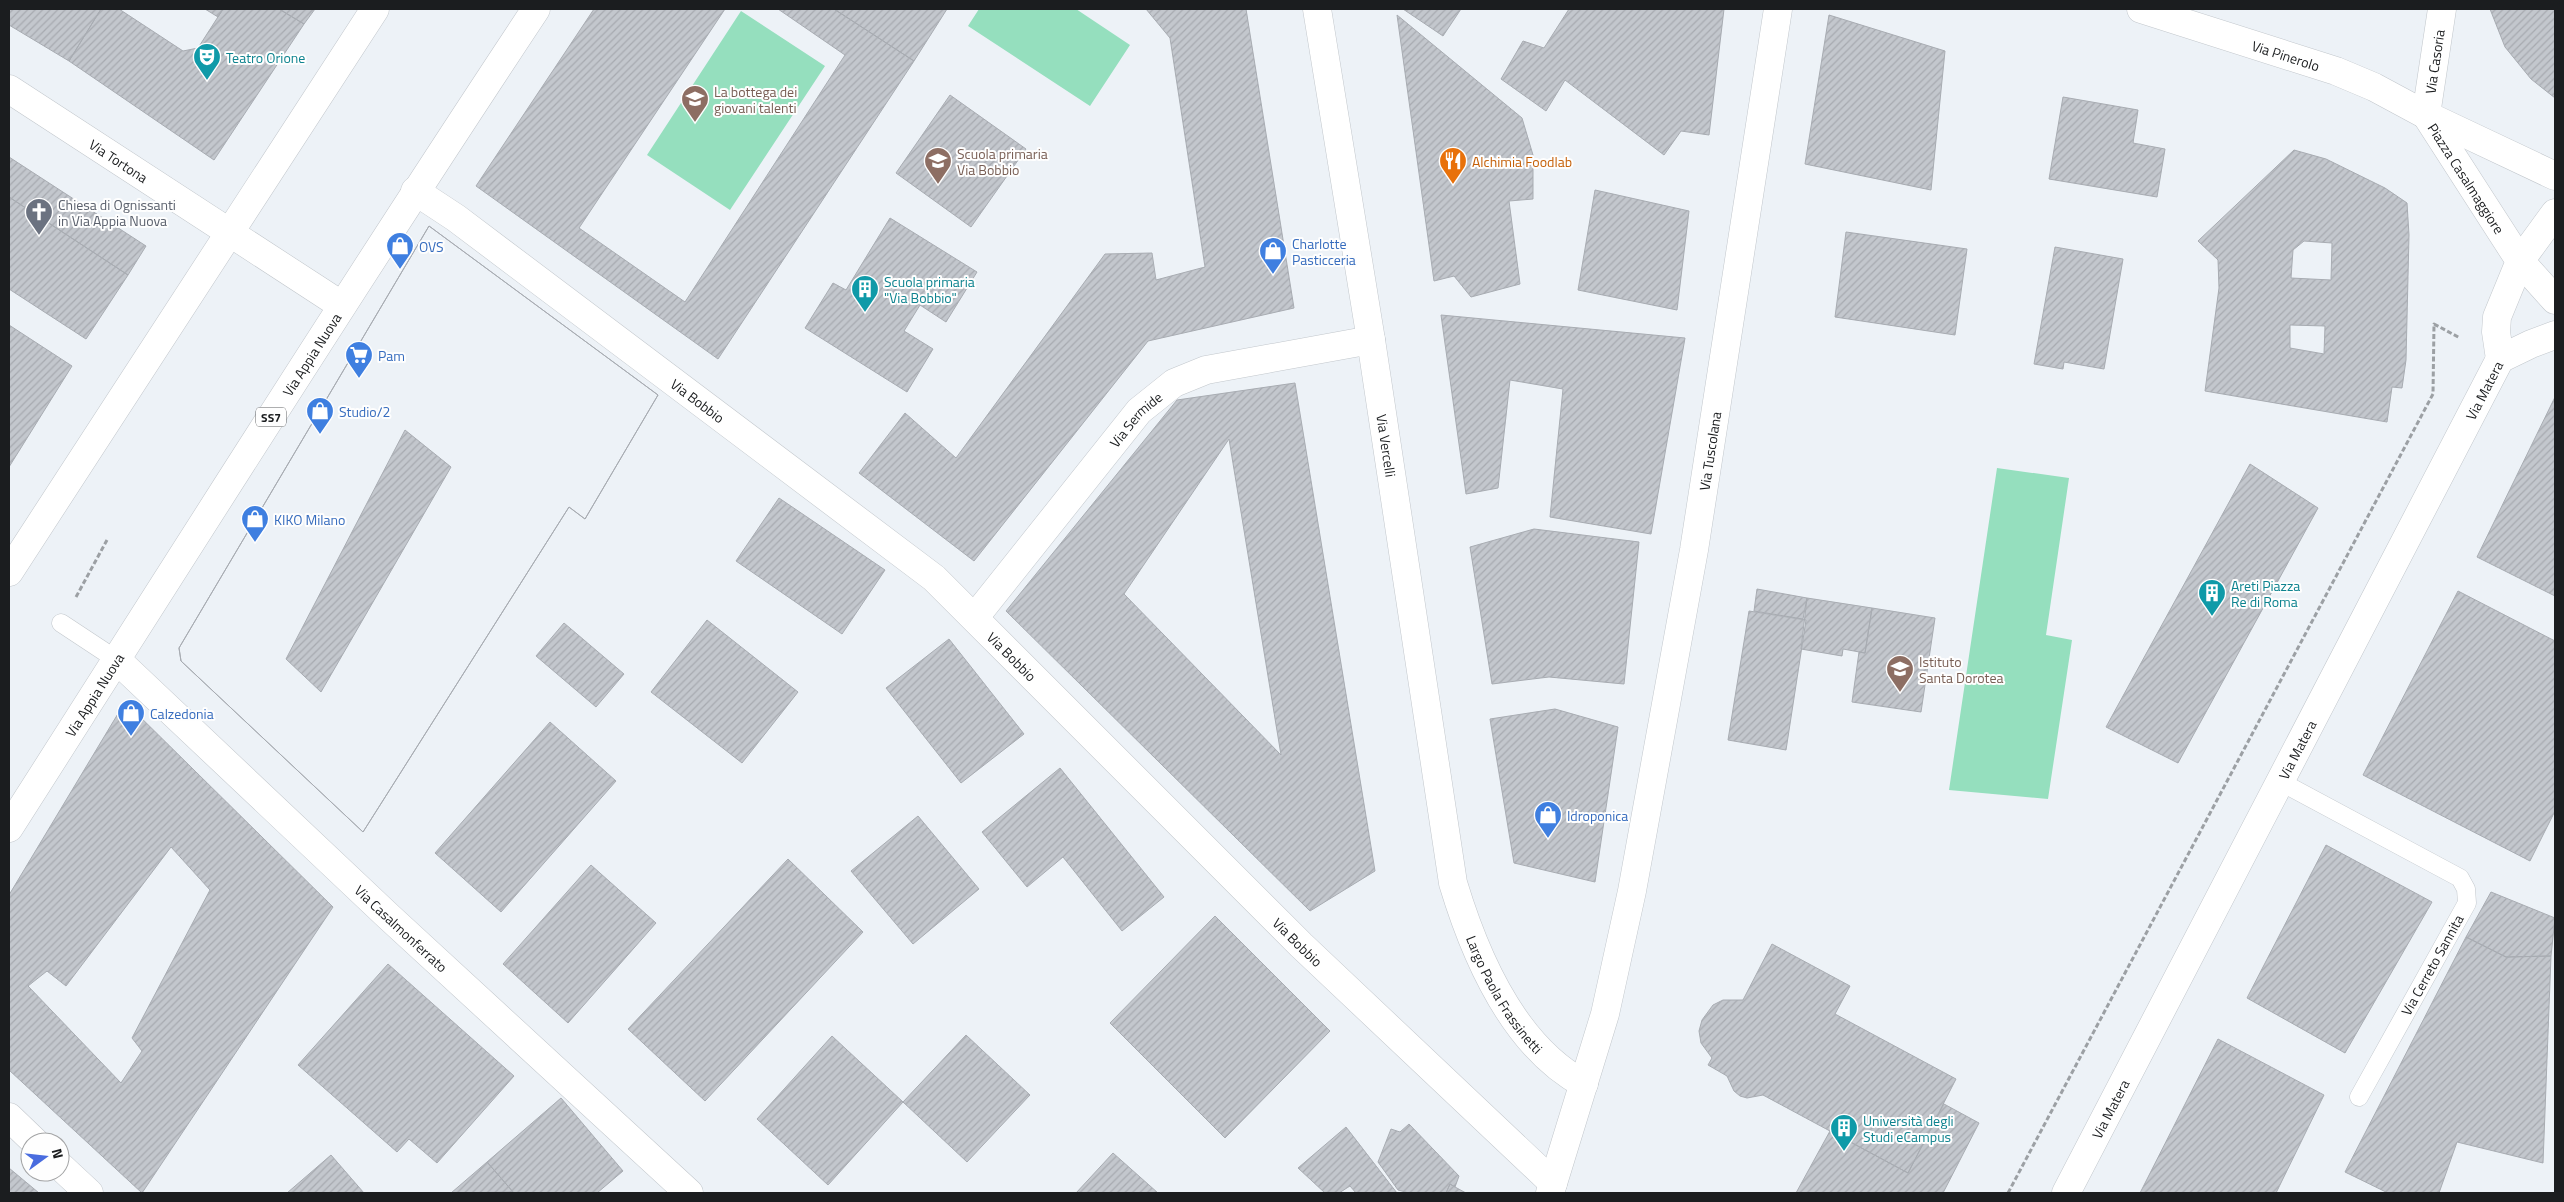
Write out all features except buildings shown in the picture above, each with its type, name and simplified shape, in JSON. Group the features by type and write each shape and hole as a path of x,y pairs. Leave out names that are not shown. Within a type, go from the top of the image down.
{"street":[{"path":"9,572 228,232 375,9"},
{"name":"Via Appia Nuova","path":"9,828 341,305 536,9"},
{"name":"Via Vercelli","path":"1317,9 1371,340 1453,883"},
{"name":"Via Tuscolana","path":"1584,1084 1611,988 1632,891 1694,550 1778,9"},
{"name":"Via Pinerolo","path":"2141,9 2336,71 2391,95 2426,115"},
{"name":"Via Casoria","path":"2426,115 2442,9"},
{"name":"Via Tortona","path":"9,88 341,305"},
{"name":"Piazza Casalmaggiore","path":"2426,115 2555,176"},
{"name":"Piazza Casalmaggiore","path":"2426,115 2520,261 2555,300"},
{"name":"Via Bobbio","path":"415,191 456,218 905,554 976,617 1301,945 1551,1188"},
{"path":"2500,359 2496,332 2497,317 2520,261 2555,213"},
{"name":"Via Matera","path":"2066,1193 2500,359 2530,344 2555,335"},
{"name":"Via Sermide","path":"976,617 1139,411 1161,391 1190,375 1215,367 1371,340"},
{"name":"Via Casalmonferrato","path":"117,660 388,916 690,1193"},
{"name":"Largo Paola Frassinetti","path":"1453,883 1477,952 1502,999 1544,1054 1572,1078 1584,1084"},
{"path":"1551,1188 1584,1084"},
{"path":"9,1117 25,1132"},
{"path":"70,1175 89,1193"}],"lane":[{"path":"61,623 117,660"},
{"name":"Via Cerreto Sannita","path":"2281,782 2460,878 2466,889 2467,903 2359,1097"}],"path":[{"path":"2008,1193 2433,394 2434,324"},
{"path":"75,599 107,540"}],"green space":[{"path":"979,9 1076,9 1130,45 1090,106 968,26"},
{"path":"741,11 825,66 730,210 647,155"},
{"path":"1997,468 2069,478 2046,635 2072,640 2048,799 1949,790"}],"place":[{"name":"Teatro Orione","path":"207,81"},
{"name":"La bottega dei giovani talenti","path":"695,123"},
{"name":"Scuola primaria Via Bobbio","path":"938,185"},
{"name":"Alchimia Foodlab","path":"1453,185"},
{"name":"Chiesa di Ognissanti in Via Appia Nuova","path":"39,236"},
{"name":"OVS","path":"400,270"},
{"name":"Charlotte Pasticceria","path":"1273,275"},
{"name":"Scuola primaria \"Via Bobbio\"","path":"865,313"},
{"name":"Pam","path":"359,379"},
{"name":"Studio/2","path":"320,435"},
{"name":"KIKO Milano","path":"255,543"},
{"name":"Areti Piazza Re di Roma","path":"2212,617"},
{"name":"Istituto Santa Dorotea","path":"1900,693"},
{"name":"Calzedonia","path":"131,737"},
{"name":"Idroponica","path":"1548,839"},
{"name":"Università degli Studi eCampus","path":"1844,1152"}]}
